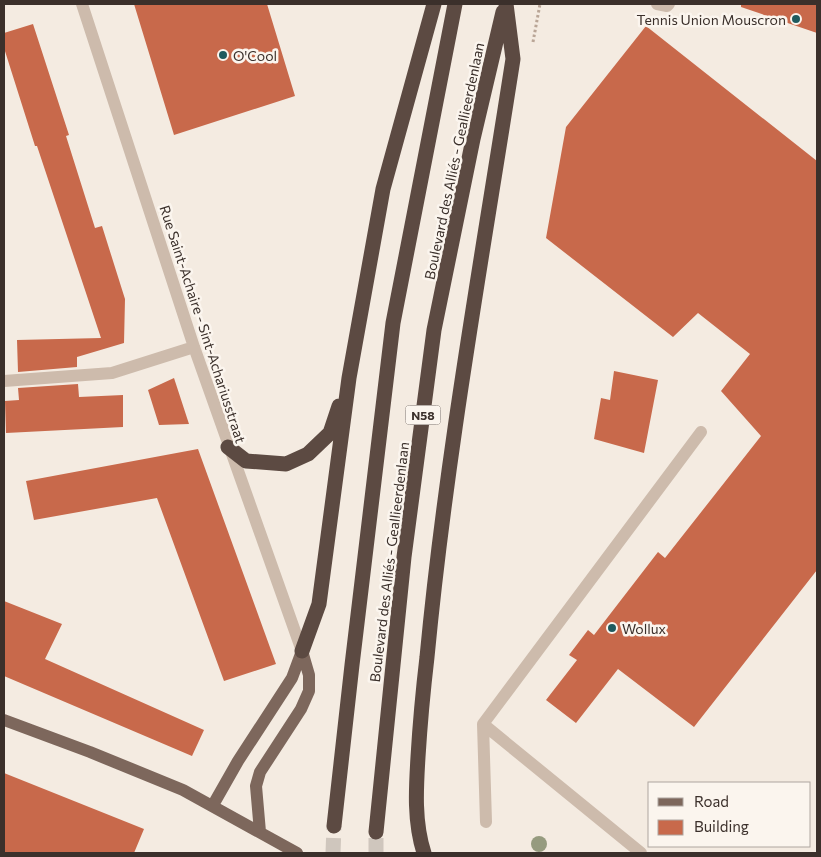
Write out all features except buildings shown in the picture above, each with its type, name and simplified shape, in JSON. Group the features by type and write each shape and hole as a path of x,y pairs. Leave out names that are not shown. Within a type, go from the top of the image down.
{"highway":[{"path":"302,651 320,604 349,378 383,189 434,4"},
{"name":"Boulevard des Alliés - Geallieerdenlaan","path":"334,826 394,323 455,4"},
{"path":"419,849 416,794 420,725 434,584 512,59 506,4"},
{"name":"Boulevard des Alliés - Geallieerdenlaan","path":"376,832 404,557 434,330 473,139 506,4"},
{"path":"228,447 246,461 286,464 308,454 330,433 349,378"}],"main road":[{"path":"213,805 238,761 292,678 302,651"},
{"name":"Rue Saint-Achaire - Sint-Achariusstraat","path":"260,832 256,786 260,772 301,709 309,690 309,675 302,651"},
{"path":"4,720 81,748 183,790 297,853"}],"street":[{"name":"Rue Saint-Achaire - Sint-Achariusstraat","path":"82,4 228,447 302,651"},
{"path":"657,4 668,6 669,4"},
{"path":"4,380 112,373 194,347"},
{"path":"486,822 482,724 701,432"},
{"path":"482,724 641,853"}],"tunnel":[{"path":"333,853 334,826"},
{"path":"376,832 376,853"}],"place":[{"name":"Tennis Union Mouscron","path":"796,19"},
{"name":"O'Cool","path":"223,55"},
{"name":"Wollux","path":"612,628"}]}
